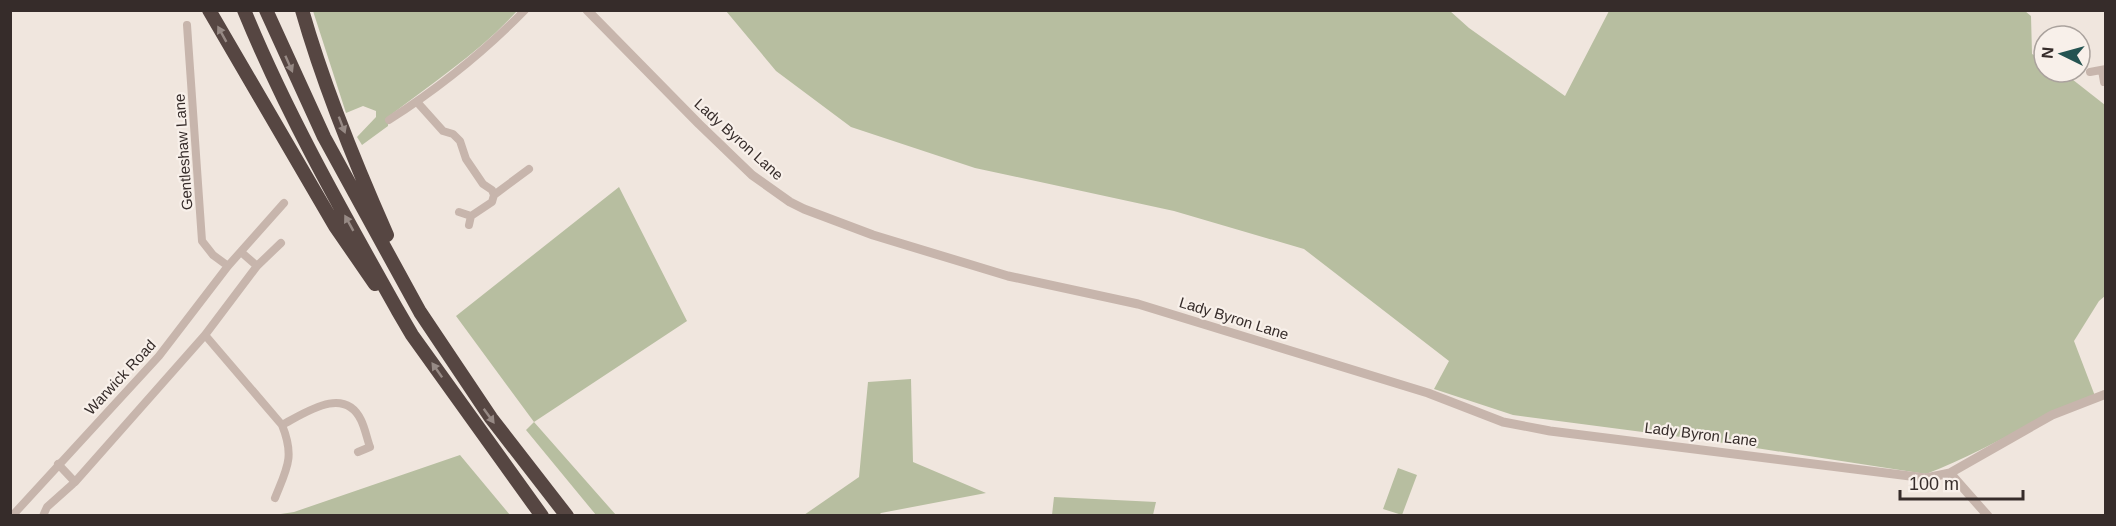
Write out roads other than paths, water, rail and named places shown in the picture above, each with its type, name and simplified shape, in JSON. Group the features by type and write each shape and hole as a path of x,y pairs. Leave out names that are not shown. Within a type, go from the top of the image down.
{"highway":[{"path":"209,10 335,225 368,275 398,311"},
{"path":"243,10 260,51 306,145 398,311 436,369 542,516"},
{"path":"266,10 324,137 420,312 470,389 567,516"},
{"path":"302,10 323,76 372,202 398,260 470,389"}],"street":[{"path":"389,120 417,102 490,46 525,10"},
{"name":"Lady Byron Lane","path":"587,10 699,124 759,180 790,202 873,235 1008,276 1138,304 1428,393 1503,422 1550,431 1926,478 1950,473"},
{"name":"Gentleshaw Lane","path":"187,25 202,241 213,255 228,266"},
{"path":"2104,70 2104,82"},
{"path":"417,102 443,131 453,134 460,141 466,159 483,184 492,190 494,195"},
{"path":"459,212 470,221 492,202 494,195 529,169"},
{"name":"Warwick Road","path":"12,516 159,356 228,266 284,203"},
{"path":"43,516 47,507 75,482 205,335 257,266 280,243"},
{"path":"242,252 257,266"},
{"path":"205,335 282,425 288,439 290,453 289,463 275,498"},
{"path":"1988,516 1950,473 2052,415 2106,394"},
{"path":"282,425 322,405 336,402 350,408 361,418 370,447 358,452"},
{"path":"58,464 75,482"}]}
